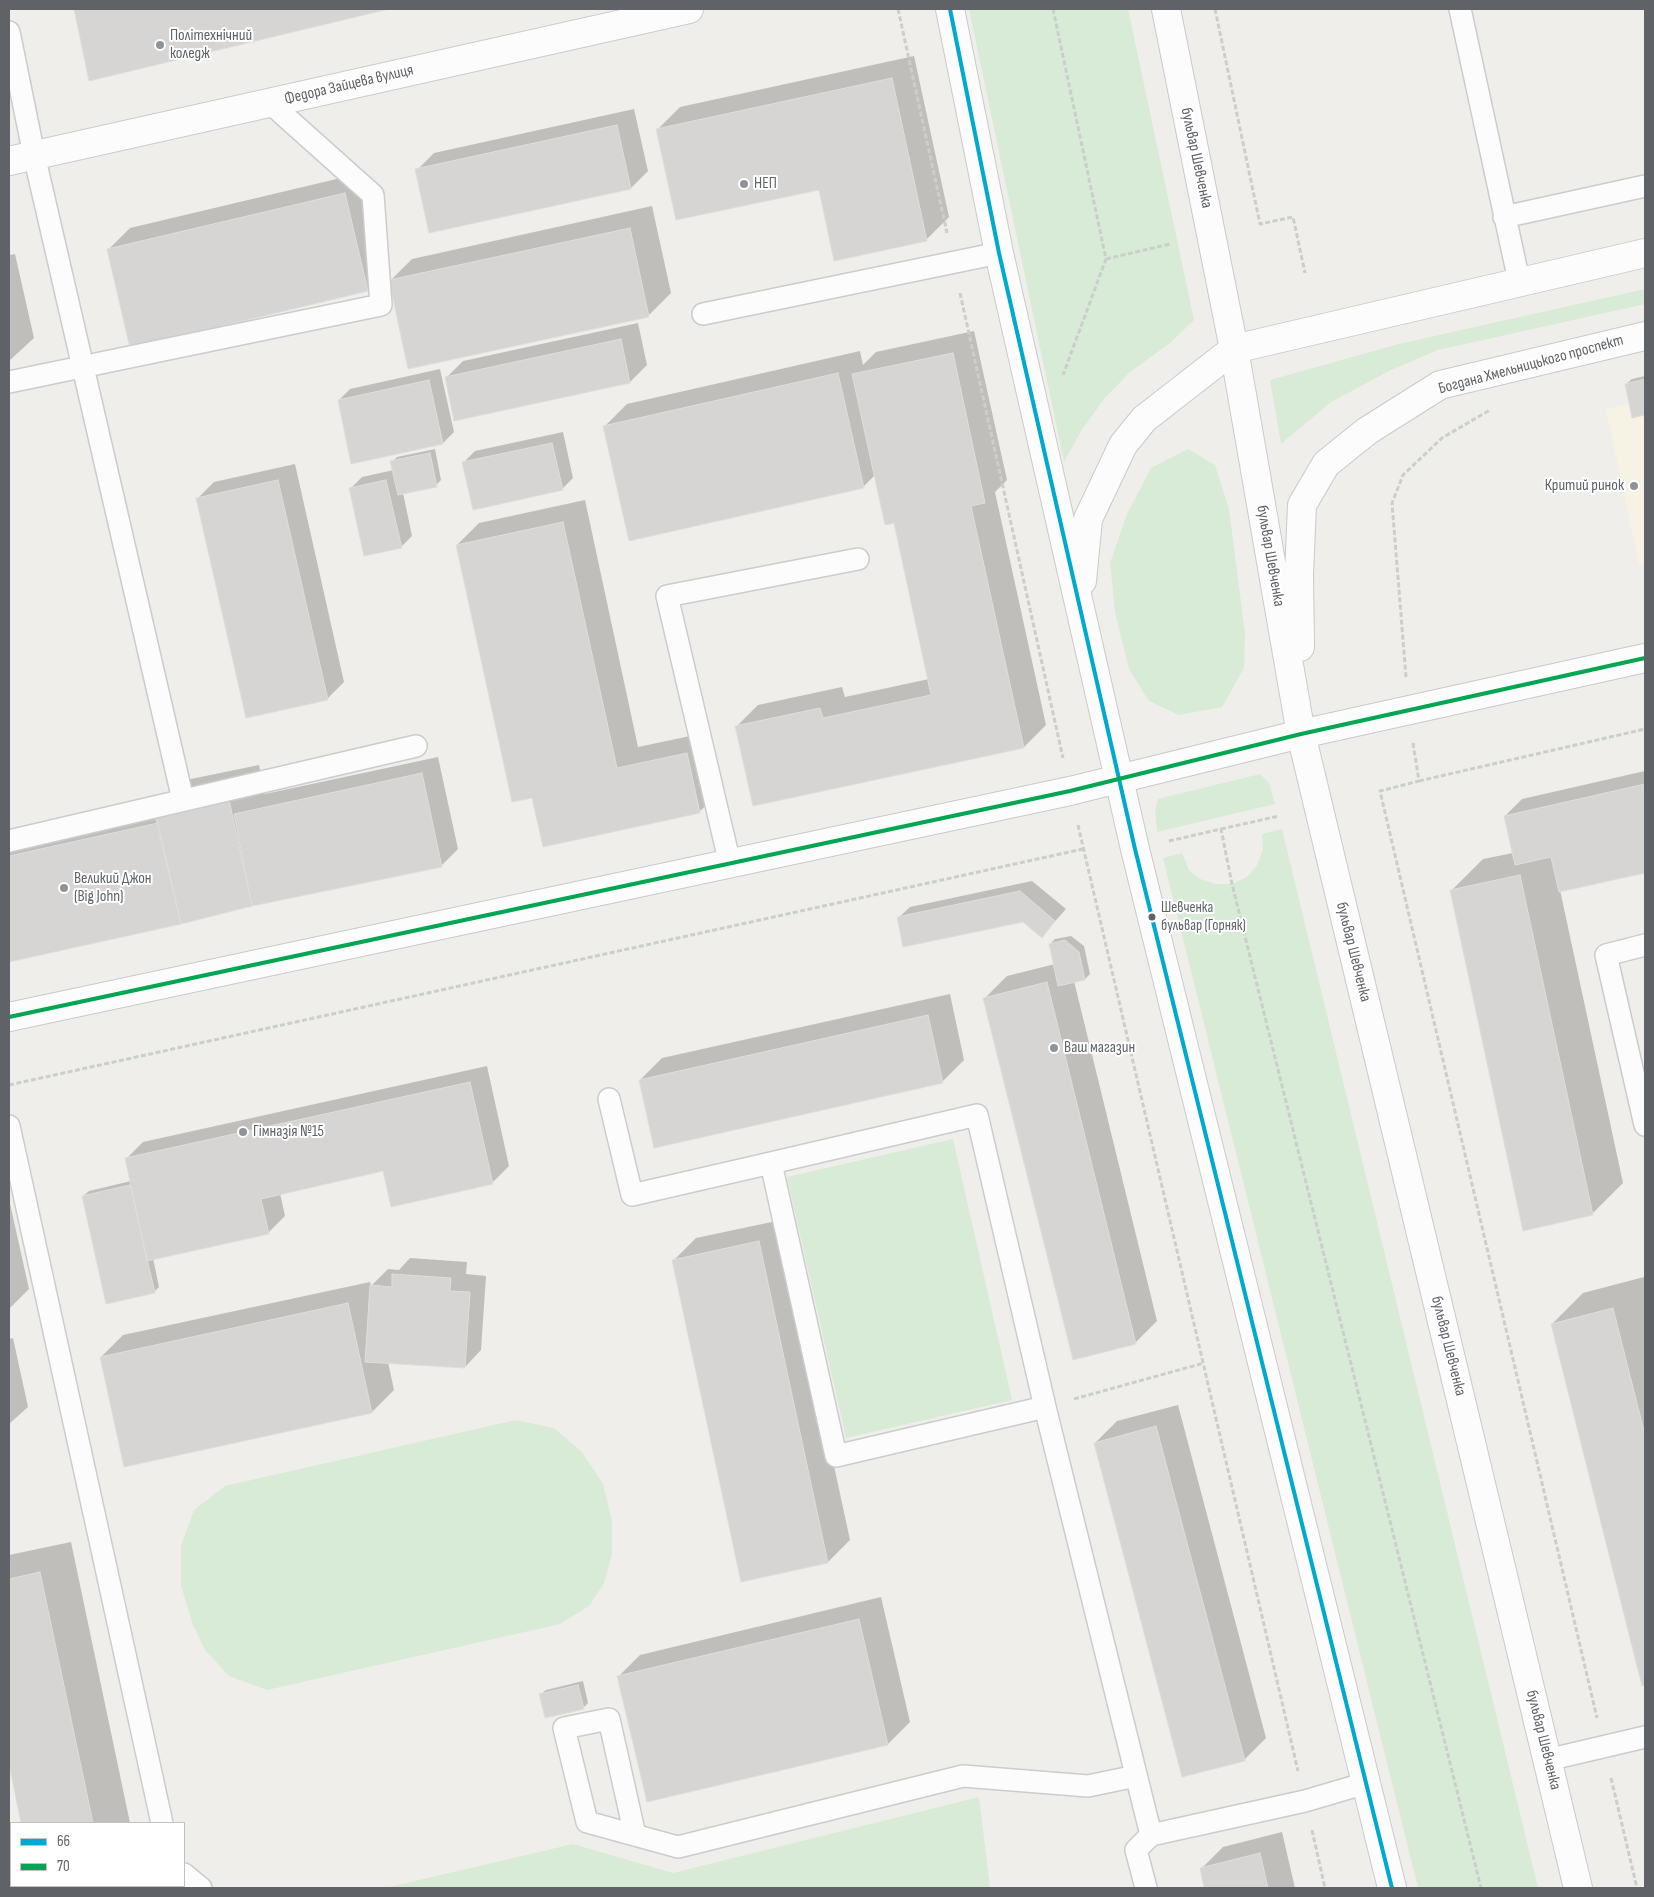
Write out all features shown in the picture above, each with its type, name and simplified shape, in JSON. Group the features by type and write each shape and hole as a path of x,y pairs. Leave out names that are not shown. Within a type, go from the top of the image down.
{"main road":[{"name":"Федора Зайцева вулиця","path":"22,158 689,9"},
{"path":"950,9 999,253 1118,779 1392,1888"},
{"name":"бульвар Шевченка","path":"1166,9 1234,349 1302,734 1578,1888"},
{"path":"1080,605 1088,519 1123,445 1144,419 1234,349 1645,253"},
{"name":"Богдана Хмельницького проспект","path":"1302,734 1299,575 1302,505 1326,464 1367,431 1440,385 1645,336"},
{"path":"9,1017 1070,791 1302,734 1645,658"}],"lane":[{"path":"1460,9 1519,281"},
{"path":"9,32 22,158 82,365 183,800"},
{"path":"9,382 82,365 381,304 373,194 269,102"},
{"path":"1504,217 1645,186"},
{"path":"704,314 999,253"},
{"path":"730,864 667,596 858,559"},
{"path":"9,841 416,746"},
{"path":"1645,945 1606,955 1645,1125"},
{"path":"609,1099 632,1195 977,1115 1045,1407 1151,1835"},
{"path":"9,1126 162,1822"},
{"path":"771,1163 836,1456 1045,1407"},
{"path":"635,1835 609,1719 564,1728 587,1822 678,1847 964,1776 1088,1786 1136,1776"},
{"path":"1547,1760 1645,1737"},
{"path":"1146,1888 1136,1850 1151,1835 1304,1800 1366,1783"},
{"path":"185,1875 201,1888"}],"path":[{"path":"898,9 1083,849 1326,1888"},
{"path":"1053,9 1106,259 1061,380"},
{"path":"1215,9 1260,224 1293,217 1305,273"},
{"path":"1106,259 1170,244"},
{"path":"1419,781 1408,710 1392,503 1404,475 1442,438 1494,408"},
{"path":"1637,1888 1380,791 1645,729"},
{"path":"1160,843 1279,816"},
{"path":"1221,829 1234,894 1481,1888"},
{"path":"9,1085 1083,849"},
{"path":"1045,1407 1204,1363"}],"shaded area":[{"name":"Критий ринок","path":"1645,400 1645,562 1639,564 1606,409"}],"green space":[{"path":"969,9 1128,9 1194,320 1170,343 1130,372 1104,399 1081,431 1064,462"},
{"path":"1645,289 1645,304 1438,350 1391,370 1331,402 1281,444 1270,380 1399,344"},
{"path":"1188,449 1215,465 1229,509 1245,634 1244,668 1222,707 1179,715 1149,701 1129,669 1115,612 1110,563 1127,514 1151,468"},
{"path":"1260,774 1269,783 1275,804 1157,832 1155,810 1158,799"},
{"path":"1282,829 1538,1888 1418,1888 1163,858 1182,853 1189,870 1200,879 1215,884 1232,884 1247,877 1257,865 1263,849 1262,834"},
{"path":"953,1139 1012,1400 846,1438 787,1177"},
{"path":"516,1420 554,1428 582,1452 603,1484 612,1521 612,1554 604,1583 589,1606 560,1624 267,1690 229,1676 205,1650 193,1625 181,1586 181,1546 194,1510 225,1486"},
{"path":"979,1797 990,1888 385,1888 573,1844 673,1873"}],"building":[{"name":"Політехнічний коледж","path":"74,9 389,9 89,81"},
{"path":"892,78 927,241 834,261 819,190 676,220 656,129"},
{"path":"617,125 631,189 429,233 415,169"},
{"path":"345,193 368,291 130,348 107,249"},
{"path":"630,228 649,317 408,369 389,280"},
{"path":"621,339 630,383 454,421 445,377"},
{"path":"953,353 985,503 971,506 1024,748 753,806 735,726 820,708 823,718 931,695 894,523 885,525 852,374"},
{"path":"838,373 864,488 629,541 603,426"},
{"path":"1645,379 1645,415 1632,418 1625,384"},
{"path":"429,380 443,444 351,464 338,400"},
{"path":"552,443 563,490 473,510 462,462"},
{"path":"430,453 437,487 398,495 390,461"},
{"path":"278,480 328,700 246,718 196,498"},
{"path":"386,480 402,548 364,556 349,488"},
{"path":"563,522 617,768 687,753 700,813 543,847 532,798 512,802 456,545"},
{"path":"422,773 442,867 252,906 234,814"},
{"path":"1645,784 1645,873 1559,892 1551,857 1515,865 1504,816"},
{"path":"228,795 252,906 181,924 154,811"},
{"path":"158,823 181,924 9,962 9,856"},
{"path":"1520,875 1593,1215 1523,1231 1450,890"},
{"path":"1020,891 1055,921 1042,938 1023,922 903,947 897,917"},
{"path":"1065,940 1079,952 1085,980 1058,986 1049,944"},
{"path":"1047,982 1136,1344 1073,1360 983,998"},
{"path":"928,1015 943,1083 654,1148 639,1080"},
{"path":"470,1082 493,1184 391,1207 383,1171 261,1199 269,1234 147,1261 125,1158"},
{"path":"130,1185 155,1293 106,1304 82,1196"},
{"path":"759,1241 828,1563 741,1582 672,1260"},
{"path":"392,1274 451,1278 450,1291 470,1292 465,1368 365,1362 370,1285 392,1287"},
{"path":"348,1303 372,1413 124,1467 100,1357"},
{"path":"1613,1308 1645,1435 1645,1685 1642,1686 1551,1324"},
{"path":"1156,1426 1245,1761 1182,1777 1094,1443"},
{"path":"40,1572 93,1822 21,1822 9,1764 9,1579"},
{"path":"859,1619 888,1745 647,1802 617,1676"},
{"path":"578,1685 584,1709 545,1718 539,1694"},
{"path":"1260,1853 1268,1888 1204,1888 1200,1868"},
{"path":"35,1887 107,1887 107,1888"}],"transit line":[{"name":"66","path":"950,9 999,253 1135,849 1392,1888"},
{"name":"70","path":"9,1017 1070,791 1301,734 1645,658"}],"place":[{"name":"Політехнічний коледж","path":"160,45"},
{"name":"НЕП","path":"744,184"},
{"name":"Критий ринок","path":"1634,486"},
{"name":"Великий Джон (Big John)","path":"64,888"},
{"name":"Шевченка бульвар (Горняк)","path":"1152,917"},
{"name":"Ваш магазин","path":"1054,1048"},
{"name":"Гімназія №15","path":"243,1132"}]}
